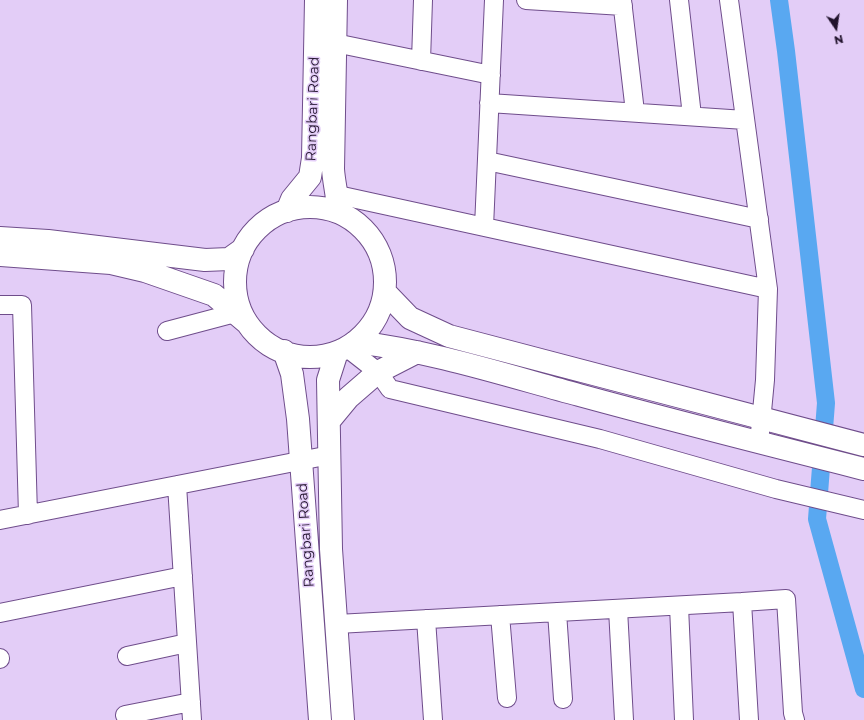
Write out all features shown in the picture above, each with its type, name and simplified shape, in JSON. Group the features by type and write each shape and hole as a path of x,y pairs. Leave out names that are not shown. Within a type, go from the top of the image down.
{"street":[{"name":"Rangbari Road","path":"287,211 292,199 310,177 313,158 316,0"},
{"name":"Rangbari Road","path":"336,0 333,169 338,203"},
{"path":"421,61 422,0"},
{"path":"484,227 494,0"},
{"path":"526,0 623,3 635,112"},
{"path":"679,0 692,116"},
{"path":"730,0 768,289 765,380 759,443"},
{"path":"335,43 490,75"},
{"path":"489,103 745,120"},
{"path":"487,161 759,219"},
{"path":"0,255 111,262 145,270 214,295 262,339 284,352 298,356 318,357 346,347 369,329 380,311 385,292 385,272 377,247 370,236 338,203"},
{"path":"241,319 235,288 236,268 243,249 254,232 269,219 287,211 304,207 322,208 338,203 484,227 768,289"},
{"path":"0,238 48,241 204,260 229,259 243,249"},
{"path":"385,292 410,318 449,336 864,445"},
{"path":"0,305 22,305 28,515"},
{"path":"167,331 241,319"},
{"name":"Rangbari Road","path":"343,720 331,549 328,380 346,347"},
{"path":"346,347 417,352 759,443 864,469"},
{"path":"346,347 378,372 390,389 600,439 776,489 857,508"},
{"name":"Rangbari Road","path":"284,352 292,374 301,460 320,720"},
{"path":"329,421 348,398 378,372 417,352"},
{"path":"0,520 330,455"},
{"path":"177,485 192,720"},
{"path":"0,613 183,576"},
{"path":"336,624 786,599 793,712 795,720"},
{"path":"742,602 749,720"},
{"path":"679,606 684,720"},
{"path":"618,609 624,720"},
{"path":"558,612 563,699"},
{"path":"500,615 507,698"},
{"path":"426,619 433,720"},
{"path":"127,656 187,643"},
{"path":"125,715 191,702"}],"waterway":[{"path":"779,0 826,403 817,519 864,689"}]}
